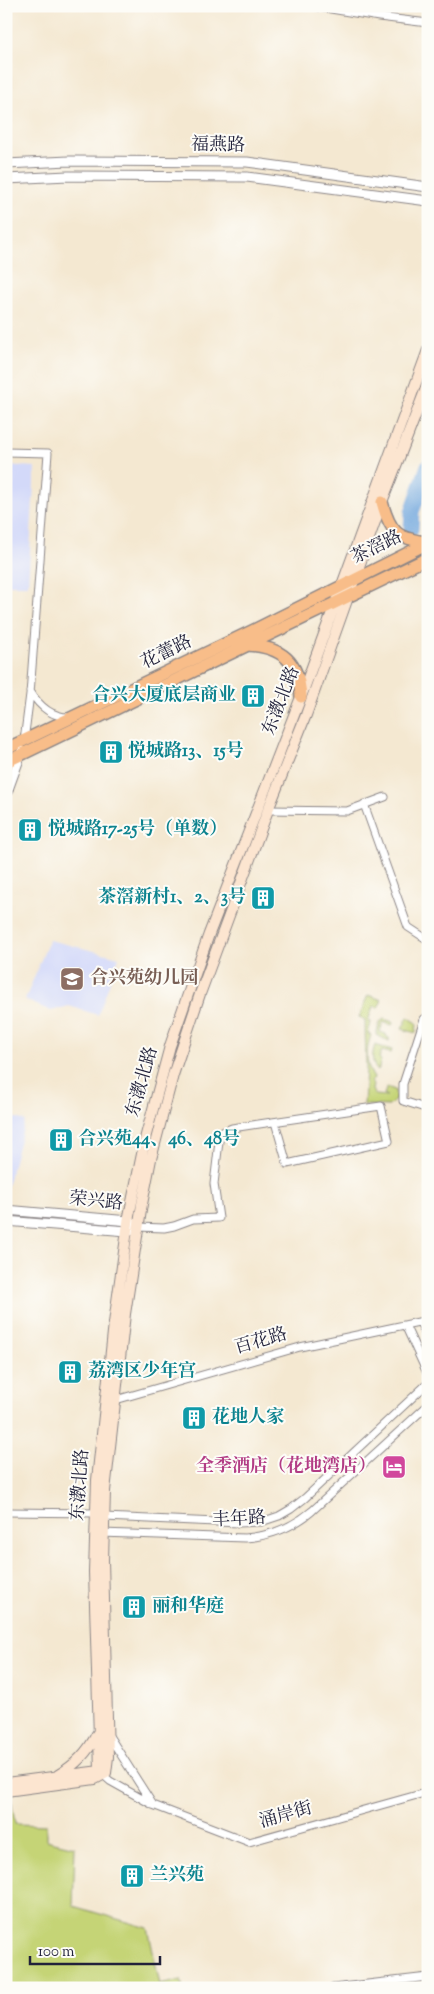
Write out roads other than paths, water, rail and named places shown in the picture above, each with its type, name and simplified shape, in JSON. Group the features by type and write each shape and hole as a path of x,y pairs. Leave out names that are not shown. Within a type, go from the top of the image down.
{"main road":[{"name":"东漖北路","path":"102,1774 103,1733 94,1605 99,1515 109,1400 128,1226 146,1134 170,1046 209,934 301,697 428,350"},
{"name":"东漖北路","path":"109,1400 151,1159 173,1075 232,906 306,715 382,502 428,383"},
{"path":"382,502 389,524 397,533 410,540 428,542"},
{"name":"茶滘路","path":"342,585 428,542"},
{"name":"茶滘路","path":"336,601 428,558"},
{"name":"花蕾路","path":"7,759 24,741 254,630 342,585"},
{"name":"花蕾路","path":"7,759 21,754 336,601"},
{"path":"245,645 264,646 276,650 286,658 298,673 301,697"},
{"path":"52,1777 78,1762 103,1733"},
{"path":"6,1783 52,1777 102,1774"},
{"path":"6,1791 85,1781 102,1774"}],"street":[{"path":"313,6 428,23"},
{"name":"福燕路","path":"6,164 69,161 247,162 428,187"},
{"name":"福燕路","path":"6,179 68,176 247,177 428,201"},
{"path":"6,452 48,453 30,690 24,741 6,795"},
{"path":"30,690 36,701 48,711 63,717 74,716"},
{"path":"268,810 347,811 385,798"},
{"path":"364,804 408,927 428,940"},
{"path":"428,1016 424,1019 403,1086 403,1101 428,1109"},
{"path":"138,1227 164,1228 193,1219 219,1218 214,1184 220,1132 232,1128 381,1106 389,1141 287,1164 275,1122"},
{"name":"荣兴路","path":"6,1210 138,1227"},
{"name":"荣兴路","path":"6,1221 128,1226"},
{"path":"424,1321 428,1339"},
{"name":"百花路","path":"109,1400 300,1347 424,1321"},
{"path":"405,1325 428,1374"},
{"name":"丰年路","path":"6,1512 239,1523 261,1522 279,1516 305,1498 428,1383"},
{"name":"丰年路","path":"99,1532 245,1538 275,1533 306,1516 428,1405"},
{"path":"103,1733 153,1805"},
{"name":"涌岸街","path":"102,1774 153,1805 249,1842 428,1792"},
{"path":"333,1988 428,1977"}],"waterway":[{"path":"411,529 412,512 428,466"}],"place":[{"name":"合兴大厦底层商业","path":"253,696"},
{"name":"悦城路13、15号","path":"111,752"},
{"name":"悦城路17-25号（单数）","path":"30,830"},
{"name":"茶滘新村1、2、3号","path":"263,898"},
{"name":"合兴苑幼儿园","path":"72,979"},
{"name":"合兴苑44、46、48号","path":"61,1140"},
{"name":"荔湾区少年宫","path":"70,1372"},
{"name":"花地人家","path":"194,1418"},
{"name":"全季酒店（花地湾店）","path":"394,1467"},
{"name":"丽和华庭","path":"134,1607"},
{"name":"兰兴苑","path":"132,1876"}]}
